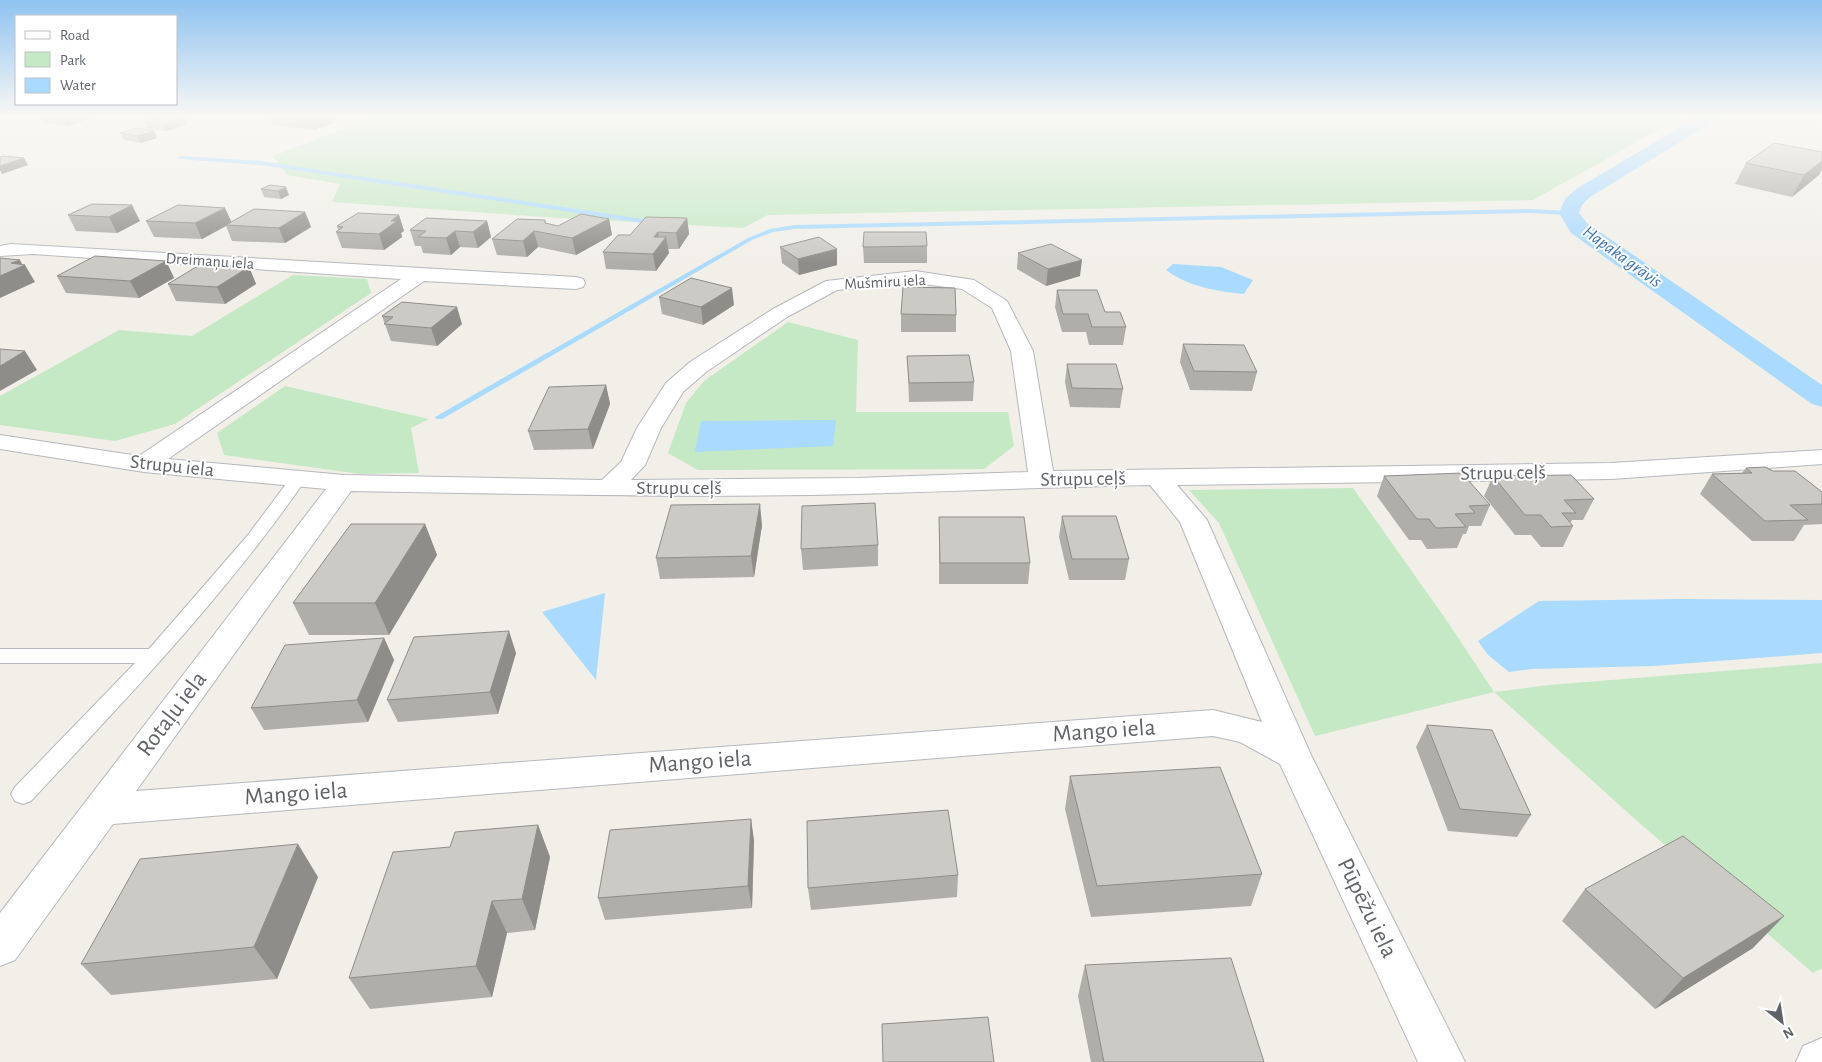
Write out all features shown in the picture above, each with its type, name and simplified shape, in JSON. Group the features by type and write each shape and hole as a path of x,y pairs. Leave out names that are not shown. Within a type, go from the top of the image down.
{"street":[{"name":"Dreimaņu iela","path":"0,251 33,249 420,275 576,283"},
{"path":"144,464 420,275"},
{"name":"Mušmiru iela","path":"609,488 632,465 649,428 674,388 698,367 780,313 833,285 915,277 968,284 1000,305 1022,351 1042,479"},
{"name":"Strupu iela","path":"0,442 144,464 344,483"},
{"name":"Strupu ceļš","path":"344,483 609,488 857,486 1042,479 1611,470 1822,457"},
{"name":"Pūpēžu iela","path":"1157,477 1193,520 1293,755 1442,1062"},
{"name":"Rotaļu iela","path":"0,946 344,483"},
{"name":"Mango iela","path":"101,809 1213,723 1249,731 1293,755"}],"lane":[{"path":"23,794 154,656 254,539 298,479"},
{"path":"0,656 154,656"}],"green space":[{"path":"280,166 1594,166 1533,200 768,215 743,228 559,218 332,202 340,184 287,175"},
{"path":"293,275 367,279 371,293 175,424 115,441 0,425 0,396 119,330 192,336"},
{"path":"788,322 858,340 856,412 1008,412 1014,446 984,469 698,470 668,453 686,403 704,381"},
{"path":"285,386 429,419 411,428 419,473 360,474 224,455 217,433"},
{"path":"1353,488 1447,621 1494,692 1315,736 1219,523 1189,490"},
{"path":"1822,663 1822,968 1813,973 1636,820 1494,692 1549,685"}],"water":[{"path":"1173,264 1221,267 1253,280 1244,294 1213,290 1193,284 1166,270"},
{"path":"836,420 833,446 695,452 701,421"},
{"path":"605,593 596,680 542,612"},
{"path":"1680,599 1822,600 1822,653 1653,666 1532,669 1509,672 1488,655 1478,641 1539,601"}],"building":[{"path":"1758,166 1816,166 1804,175"},
{"path":"270,185 286,187 278,191 261,189"},
{"path":"92,204 132,205 109,217 68,215"},
{"path":"178,205 225,208 195,223 146,221"},
{"path":"254,209 305,212 279,228 226,225"},
{"path":"358,213 399,215 391,221 397,221 379,234 336,232 343,227 337,226"},
{"path":"581,214 609,219 572,238 534,231 523,241 492,239 517,219 545,220 545,223 558,226"},
{"path":"646,217 687,218 676,233 658,232 654,237 666,237 653,254 603,252 618,235 630,235"},
{"path":"426,218 487,221 473,232 455,231 446,238 418,237 426,231 410,230"},
{"path":"864,232 926,232 927,246 863,247"},
{"path":"819,237 837,249 798,259 780,247"},
{"path":"1051,244 1082,260 1048,269 1018,253"},
{"path":"95,256 166,261 130,281 57,276"},
{"path":"0,258 20,260 11,263 25,265 0,276"},
{"path":"201,264 249,267 217,287 168,284"},
{"path":"691,278 732,288 701,307 659,297"},
{"path":"903,287 955,288 956,315 901,314"},
{"path":"1057,290 1097,290 1105,312 1120,312 1126,327 1092,327 1088,314 1063,314"},
{"path":"402,302 457,307 431,328 384,324 393,317 382,316"},
{"path":"1183,344 1244,345 1257,372 1194,371"},
{"path":"0,349 25,351 0,366"},
{"path":"969,355 974,382 909,383 907,356"},
{"path":"1067,364 1116,364 1123,389 1072,388"},
{"path":"606,385 588,429 528,431 549,387"},
{"path":"1765,467 1773,471 1795,471 1822,492 1822,504 1790,505 1808,520 1765,521 1712,474 1752,473 1746,468"},
{"path":"1462,473 1490,505 1469,506 1475,513 1455,514 1466,527 1436,528 1429,519 1417,519 1384,476"},
{"path":"1571,475 1594,499 1564,500 1576,513 1562,513 1573,526 1551,527 1541,515 1525,515 1493,476"},
{"path":"875,503 878,545 801,549 802,506"},
{"path":"760,504 751,556 656,558 671,505"},
{"path":"1062,516 1116,516 1129,559 1072,559"},
{"path":"939,517 1024,517 1030,563 940,563"},
{"path":"351,524 425,524 375,603 293,603"},
{"path":"509,631 490,692 387,700 414,637"},
{"path":"384,638 357,700 251,708 285,645"},
{"path":"1427,725 1492,730 1531,815 1460,809"},
{"path":"1220,767 1262,874 1097,886 1070,776"},
{"path":"948,810 958,875 808,888 807,821"},
{"path":"751,819 748,886 598,898 610,830"},
{"path":"538,825 522,899 492,901 476,966 349,978 393,852 450,847 455,832"},
{"path":"1683,836 1784,916 1683,978 1585,889"},
{"path":"298,844 254,947 81,964 140,859"},
{"path":"1231,958 1264,1062 1104,1062 1085,965"},
{"path":"988,1017 994,1062 883,1062 882,1024"}],"waterway":[{"path":"278,166 655,223"},
{"name":"Hapaka grāvis","path":"1628,166 1583,193 1572,203 1569,213 1579,228 1822,398"},
{"path":"439,417 750,239 772,230 795,227 1530,211 1569,213"}]}
